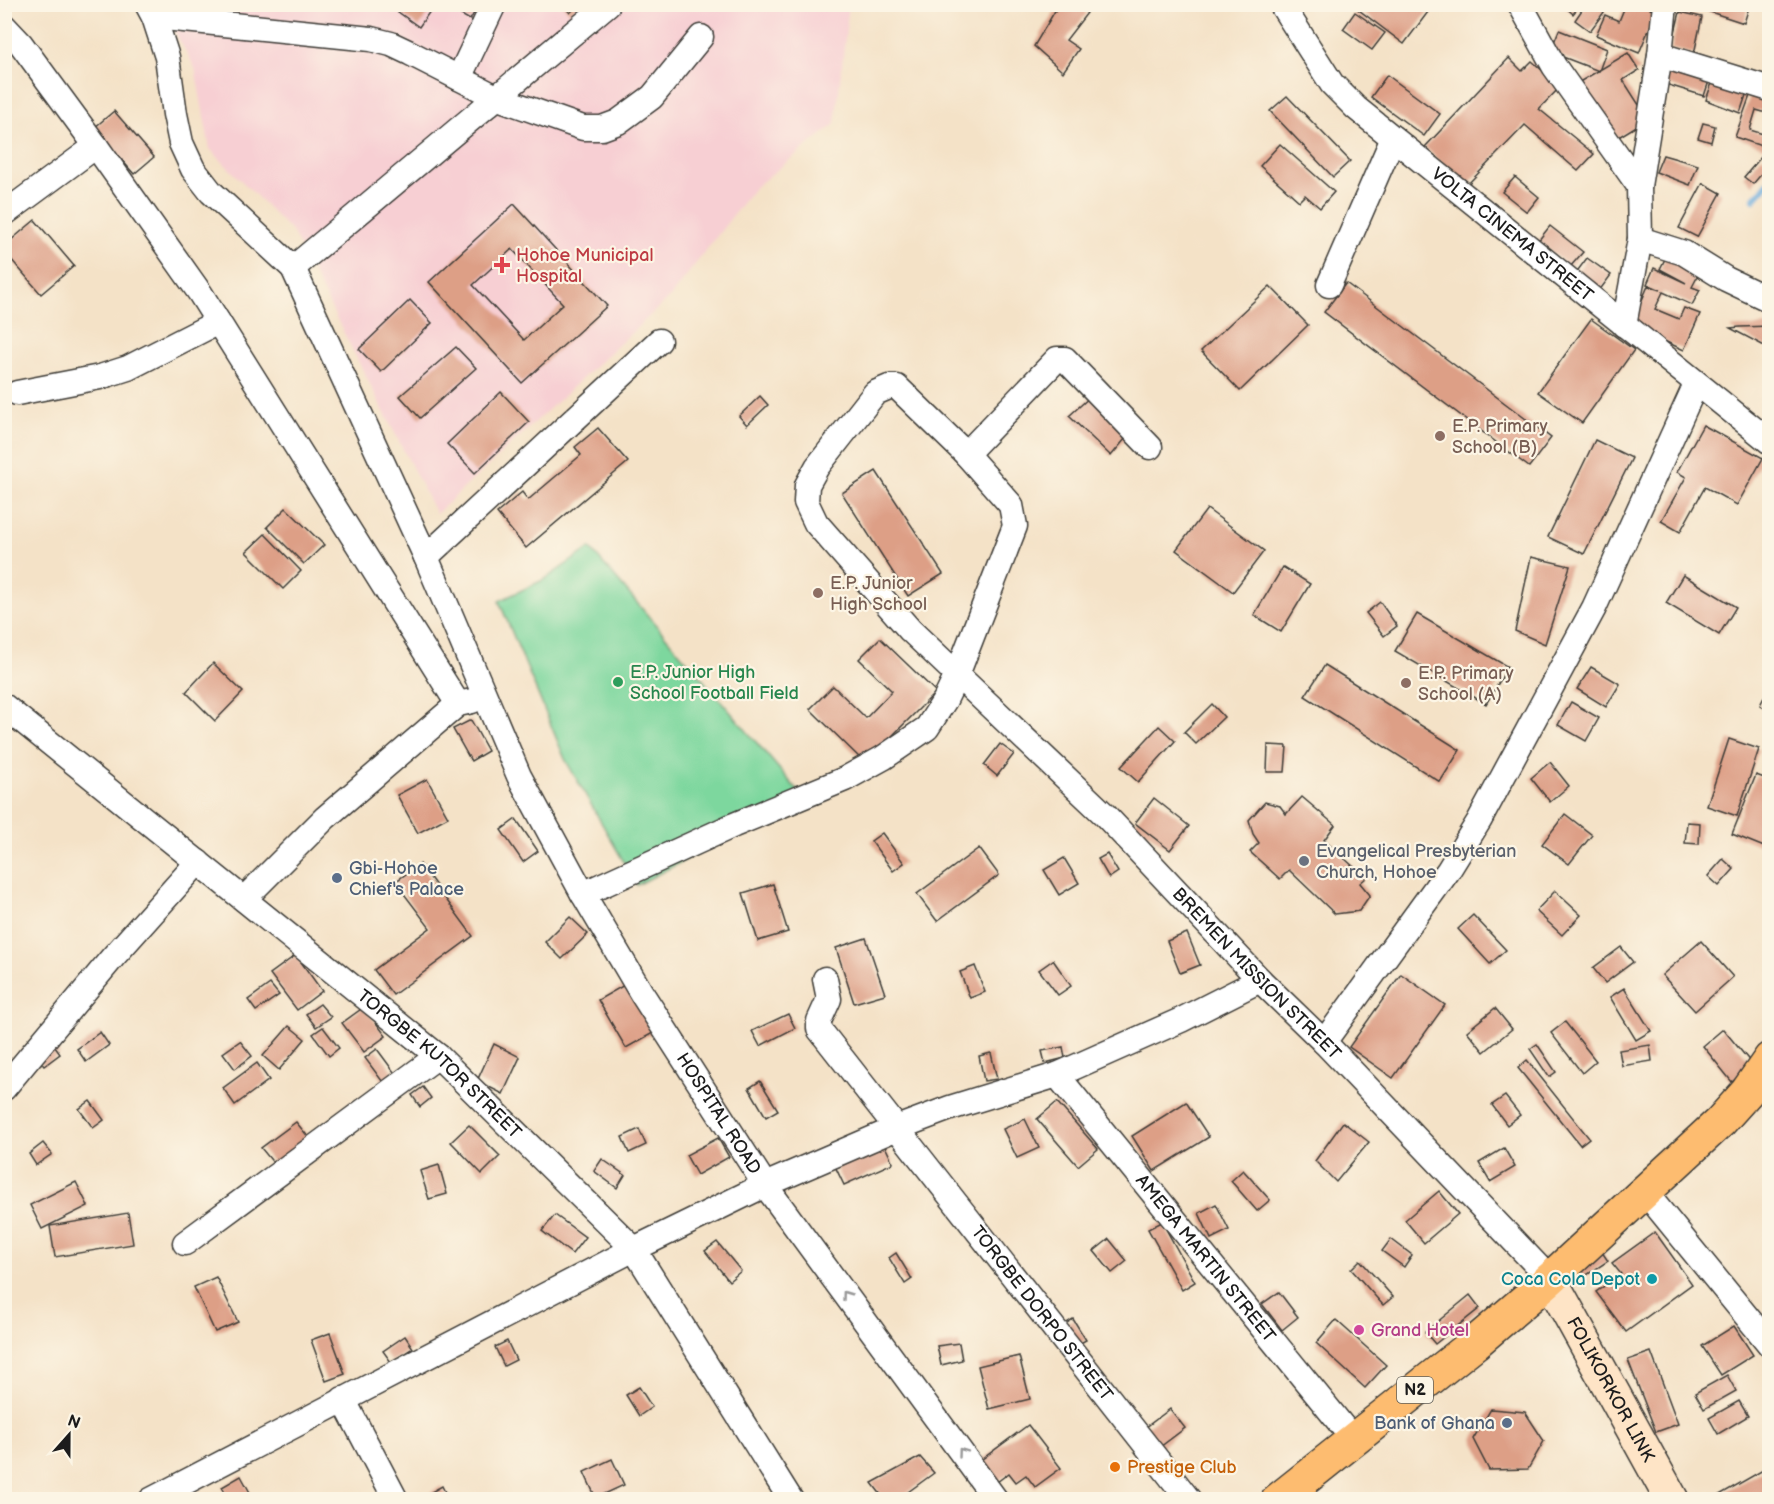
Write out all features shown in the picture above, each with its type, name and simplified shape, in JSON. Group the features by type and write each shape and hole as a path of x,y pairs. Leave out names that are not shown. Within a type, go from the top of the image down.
{"highway":[{"name":"N2","path":"1278,1500 1550,1280 1720,1122 1747,1092 1770,1059"}],"main road":[{"name":"FOLIKORKOR LINK","path":"1550,1280 1672,1500"}],"street":[{"path":"459,78 494,4"},
{"path":"608,4 498,98 293,268 211,192 193,169 181,143 167,57 151,11 371,39 400,48 498,98 584,128 602,128 618,122 652,97 701,38"},
{"name":"VOLTA CINEMA STREET","path":"1281,4 1332,84 1356,108 1770,442"},
{"path":"1520,4 1554,66 1616,157 1639,186"},
{"path":"1624,325 1640,239 1639,186 1660,55 1665,4"},
{"path":"4,26 96,146 200,293 458,704"},
{"path":"1660,55 1770,89"},
{"path":"1329,285 1393,138"},
{"path":"4,214 96,146"},
{"path":"1640,239 1684,253 1726,279 1770,300"},
{"name":"HOSPITAL ROAD","path":"293,268 426,557 519,776 583,894 642,994 765,1185 996,1500"},
{"path":"17,393 100,377 129,368 218,322"},
{"path":"426,557 659,341"},
{"path":"966,454 1057,359 1065,359 1150,447"},
{"path":"1324,1042 1448,871 1479,821 1594,608 1696,384"},
{"name":"BREMEN MISSION STREET","path":"583,894 734,825 845,779 883,758 927,728 945,700 957,675 1015,526 1011,505 966,454 897,387 889,387 875,393 817,467 807,485 806,502 816,523 910,630 957,675 1106,815 1260,980 1324,1042 1550,1280"},
{"path":"244,899 325,818 458,704 486,698"},
{"name":"TORGBE KUTOR STREET","path":"4,706 438,1056 634,1249 790,1500"},
{"path":"4,1088 113,957 198,862"},
{"name":"TORGBE DORPO STREET","path":"825,979 829,999 819,1021 819,1029 1189,1500"},
{"path":"158,1498 634,1249 765,1185 897,1128 950,1108 1057,1075 1181,1020 1260,980"},
{"path":"185,1243 438,1056"},
{"name":"AMEGA MARTIN STREET","path":"1057,1075 1353,1439"},
{"path":"1645,1192 1770,1345"},
{"path":"344,1399 396,1500"}],"shaded area":[{"name":"Hohoe Municipal Hospital","path":"160,5 849,5 835,124 754,188 670,297 436,514 293,233 210,149 195,68"}],"green space":[{"name":"E.P. Junior High School Football Field","path":"590,548 804,798 637,885 565,759 499,601 545,579"}],"building":[{"path":"387,4 435,4 419,27"},
{"path":"442,4 479,4 470,20"},
{"path":"562,4 579,4 570,13"},
{"path":"1059,4 1074,4 1087,13 1066,40 1079,49 1063,72 1034,46"},
{"path":"1357,4 1434,4 1404,44 1355,7"},
{"path":"1562,4 1581,4 1573,14"},
{"path":"1586,4 1610,4 1590,31 1575,20"},
{"path":"1626,4 1652,4 1650,9 1656,12 1639,53 1596,35 1605,15 1619,21"},
{"path":"1686,4 1750,4 1744,23"},
{"path":"1355,12 1385,33 1372,50 1343,29"},
{"path":"1680,12 1702,17 1694,54 1671,49"},
{"path":"1559,30 1607,49 1599,71 1550,52"},
{"path":"1628,53 1639,70 1623,80 1648,119 1617,138 1576,84"},
{"path":"1509,58 1522,71 1532,61 1560,87 1539,109 1594,154 1578,171 1525,125 1466,186 1425,147"},
{"path":"1666,61 1711,75 1704,96 1659,82"},
{"path":"1387,75 1440,114 1424,136 1371,97"},
{"path":"1714,77 1748,89 1740,113 1706,100"},
{"path":"1752,90 1770,96 1770,114 1756,110 1750,130 1770,136 1770,149 1735,137"},
{"path":"1287,96 1350,161 1333,177 1270,111"},
{"path":"114,111 154,157 134,174 94,128"},
{"path":"1703,123 1715,126 1711,142 1698,138"},
{"path":"1280,144 1334,192 1320,208 1305,195 1299,201 1260,166"},
{"path":"1663,155 1698,165 1690,185 1656,172"},
{"path":"1762,156 1770,164 1753,184 1744,177"},
{"path":"1515,177 1539,197 1527,212 1502,192"},
{"path":"1703,183 1721,193 1697,237 1679,228"},
{"path":"514,204 607,306 522,383 429,282","holes":["512,249 563,304 524,340 473,285"]},
{"path":"35,220 74,266 41,294 4,251 4,246"},
{"path":"1550,226 1583,252 1570,267 1538,241"},
{"path":"1669,251 1702,268 1692,287 1700,290 1692,305 1663,292 1655,309 1679,319 1684,308 1700,314 1684,350 1631,326 1648,286 1661,290 1647,284 1654,268 1686,283 1660,269"},
{"path":"1587,258 1611,275 1599,291 1575,274"},
{"path":"1346,283 1551,438 1529,467 1324,312"},
{"path":"1270,286 1308,325 1240,391 1201,351"},
{"path":"410,300 432,323 381,372 359,349"},
{"path":"1591,319 1634,350 1582,423 1538,392"},
{"path":"1770,326 1770,349 1730,328 1740,327"},
{"path":"456,347 476,368 420,418 400,396"},
{"path":"501,392 529,422 475,473 447,444"},
{"path":"1770,394 1770,409 1762,403"},
{"path":"760,396 768,405 747,425 739,416"},
{"path":"1091,396 1130,433 1111,456 1069,416"},
{"path":"1703,425 1763,458 1737,505 1705,487 1680,532 1661,521 1686,477 1677,472"},
{"path":"598,428 628,462 526,548 497,513 522,492 528,500 581,455 575,447"},
{"path":"1595,440 1632,458 1584,554 1548,537"},
{"path":"876,471 943,574 908,596 842,493"},
{"path":"286,508 324,545 304,564 267,527"},
{"path":"1207,509 1264,551 1233,592 1176,550"},
{"path":"265,534 301,571 283,589 246,552"},
{"path":"1531,557 1570,566 1545,644 1515,631"},
{"path":"1283,567 1310,584 1281,632 1254,615"},
{"path":"1683,575 1736,607 1719,635 1666,603"},
{"path":"1380,602 1397,626 1384,636 1366,613"},
{"path":"1417,614 1508,667 1486,704 1395,651"},
{"path":"880,638 936,692 865,763 810,709 833,686 866,718 892,691 859,659"},
{"path":"213,663 243,692 215,721 186,692"},
{"path":"1325,665 1460,750 1440,782 1305,696"},
{"path":"1591,667 1620,684 1606,707 1577,689"},
{"path":"1770,686 1770,712 1760,705"},
{"path":"1571,702 1599,718 1586,741 1558,725"},
{"path":"1212,704 1224,717 1196,744 1184,732"},
{"path":"471,720 488,751 471,761 453,729"},
{"path":"1159,726 1175,741 1138,782 1121,767"},
{"path":"1729,739 1759,749 1737,816 1707,806"},
{"path":"1000,744 1014,754 997,776 984,765"},
{"path":"1268,745 1287,746 1285,772 1267,772"},
{"path":"1550,762 1569,786 1550,802 1531,778"},
{"path":"1756,775 1770,780 1770,833 1764,847 1732,834"},
{"path":"427,779 448,817 418,833 397,795"},
{"name":"Evangelical Presbyterian Church, Hohoe","path":"1302,797 1335,825 1324,840 1366,878 1360,883 1370,895 1359,911 1335,914 1289,870 1280,879 1250,852 1259,843 1253,834 1249,820 1265,802 1280,806 1286,814"},
{"path":"1154,798 1189,826 1170,850 1135,823"},
{"path":"1565,814 1592,835 1569,864 1542,844"},
{"path":"516,819 538,851 523,862 501,830"},
{"path":"1687,822 1700,823 1699,844 1685,843"},
{"path":"882,833 904,863 893,871 871,841"},
{"path":"979,848 999,875 937,921 917,894"},
{"path":"1107,854 1118,872 1109,878 1098,859"},
{"path":"1064,858 1079,883 1059,895 1044,870"},
{"path":"1723,859 1734,869 1719,886 1708,876"},
{"path":"420,864 473,936 393,995 374,970 430,928 395,882"},
{"path":"773,884 788,932 758,941 743,893"},
{"path":"1555,891 1581,915 1562,935 1536,911"},
{"path":"1473,915 1506,950 1490,964 1458,929"},
{"path":"570,917 588,934 562,959 545,942"},
{"path":"1187,933 1200,965 1180,973 1167,941"},
{"path":"866,938 885,994 854,1003 836,948"},
{"path":"1701,941 1733,977 1695,1011 1662,975"},
{"path":"1621,947 1633,962 1605,983 1593,968"},
{"path":"296,955 322,991 297,1010 270,974"},
{"path":"1053,960 1071,986 1058,995 1039,970"},
{"path":"975,966 985,992 970,998 960,972"},
{"path":"1401,974 1445,1005 1393,1078 1349,1047"},
{"path":"270,984 279,995 256,1011 248,1000"},
{"path":"626,984 653,1033 626,1048 598,1000"},
{"path":"1624,988 1651,1031 1636,1040 1610,997"},
{"path":"320,1004 331,1017 316,1027 306,1014"},
{"path":"364,1007 386,1036 364,1052 342,1023"},
{"path":"1495,1008 1512,1029 1484,1052 1467,1031"},
{"path":"788,1014 795,1028 760,1046 752,1031"},
{"path":"1565,1022 1596,1061 1582,1073 1551,1033"},
{"path":"289,1026 305,1039 279,1070 263,1056"},
{"path":"323,1027 339,1048 329,1056 313,1034"},
{"path":"1723,1029 1752,1064 1732,1082 1703,1046"},
{"path":"100,1032 109,1045 86,1062 77,1049"},
{"path":"240,1041 252,1056 235,1069 223,1053"},
{"path":"494,1044 520,1057 503,1094 477,1081"},
{"path":"1537,1044 1556,1072 1549,1077 1530,1049"},
{"path":"1650,1045 1652,1061 1622,1066 1619,1050"},
{"path":"55,1047 60,1054 44,1066 38,1059"},
{"path":"1063,1047 1065,1058 1045,1063 1042,1051"},
{"path":"377,1049 397,1076 385,1085 365,1058"},
{"path":"991,1053 997,1079 984,1081 979,1056"},
{"path":"1527,1060 1589,1138 1580,1145 1518,1068"},
{"path":"257,1063 269,1080 235,1105 223,1088"},
{"path":"760,1081 778,1110 766,1117 749,1088"},
{"path":"1770,1083 1770,1103 1760,1094"},
{"path":"423,1087 431,1098 420,1107 412,1095"},
{"path":"1505,1096 1520,1115 1507,1125 1492,1105"},
{"path":"90,1101 104,1120 93,1128 79,1109"},
{"path":"1057,1102 1098,1149 1078,1166 1037,1119"},
{"path":"1186,1102 1209,1137 1154,1171 1132,1136"},
{"path":"1025,1119 1039,1148 1017,1158 1003,1129"},
{"path":"296,1122 310,1139 275,1165 261,1148"},
{"path":"1343,1122 1369,1142 1336,1182 1315,1161"},
{"path":"469,1125 500,1156 482,1174 451,1142"},
{"path":"639,1129 646,1145 629,1153 622,1137"},
{"path":"718,1138 729,1157 697,1175 686,1155"},
{"path":"883,1142 893,1163 844,1185 834,1164"},
{"path":"43,1143 52,1154 36,1165 29,1154"},
{"path":"1504,1148 1515,1167 1490,1182 1479,1163"},
{"path":"602,1159 625,1175 617,1188 594,1171"},
{"path":"439,1165 447,1194 429,1199 420,1171"},
{"path":"1243,1170 1270,1200 1257,1211 1231,1181"},
{"path":"76,1182 88,1206 42,1229 30,1205"},
{"path":"1439,1191 1458,1214 1424,1243 1405,1220"},
{"path":"1216,1204 1229,1230 1211,1239 1199,1213"},
{"path":"128,1213 133,1244 55,1257 50,1226"},
{"path":"555,1215 585,1237 572,1254 542,1231"},
{"path":"1162,1222 1195,1282 1182,1290 1148,1229"},
{"name":"Coca Cola Depot","path":"1655,1232 1692,1284 1626,1332 1596,1292 1621,1274 1612,1263"},
{"path":"1109,1239 1127,1261 1112,1273 1094,1251"},
{"path":"1391,1239 1412,1255 1404,1267 1382,1251"},
{"path":"717,1242 741,1271 729,1281 705,1251"},
{"path":"1602,1252 1608,1261 1570,1286 1563,1277"},
{"path":"896,1253 912,1279 905,1284 889,1258"},
{"path":"1360,1260 1393,1297 1383,1305 1351,1269"},
{"path":"216,1277 238,1322 215,1332 194,1287"},
{"path":"1279,1292 1298,1317 1282,1330 1262,1304"},
{"path":"1470,1295 1480,1308 1435,1344 1425,1332"},
{"path":"1073,1319 1086,1340 1075,1346 1062,1326"},
{"path":"1336,1320 1386,1365 1365,1388 1316,1343"},
{"path":"1734,1326 1753,1355 1721,1375 1702,1346"},
{"path":"330,1333 345,1374 326,1381 311,1340"},
{"path":"405,1336 413,1348 391,1362 383,1351"},
{"path":"507,1341 516,1360 504,1366 495,1347"},
{"path":"959,1343 962,1360 941,1365 937,1346"},
{"path":"1651,1352 1678,1424 1656,1432 1628,1360"},
{"path":"1019,1356 1030,1399 989,1409 978,1366"},
{"path":"1727,1375 1736,1391 1704,1409 1695,1393"},
{"path":"639,1387 652,1407 639,1416 626,1395"},
{"path":"1739,1401 1748,1416 1718,1434 1709,1418"},
{"path":"1170,1409 1185,1428 1156,1450 1141,1431"},
{"path":"1491,1409 1525,1412 1544,1441 1528,1469 1489,1470 1473,1439"},
{"path":"1028,1425 1061,1468 1035,1487 1026,1475 1016,1482 1009,1473 993,1485 977,1463"},
{"path":"920,1457 934,1473 897,1500 885,1500 872,1483"},
{"path":"612,1459 624,1485 596,1498 584,1472"},
{"path":"1770,1466 1770,1500 1715,1500 1714,1498"},
{"path":"241,1476 253,1498 229,1500 222,1487"},
{"path":"442,1486 449,1500 417,1500"}],"waterway":[{"path":"1754,199 1770,181"}],"place":[{"name":"Hohoe Municipal Hospital","path":"502,265"},
{"name":"E.P. Primary School (B)","path":"1440,436"},
{"name":"E.P. Junior High School","path":"818,593"},
{"name":"E.P. Junior High School Football Field","path":"618,682"},
{"name":"E.P. Primary School (A)","path":"1406,683"},
{"name":"Evangelical Presbyterian Church, Hohoe","path":"1304,861"},
{"name":"Gbi-Hohoe Chief's Palace","path":"337,878"},
{"name":"Coca Cola Depot","path":"1652,1279"},
{"name":"Grand Hotel","path":"1359,1330"},
{"name":"Bank of Ghana","path":"1507,1423"},
{"name":"Prestige Club","path":"1115,1467"}]}
